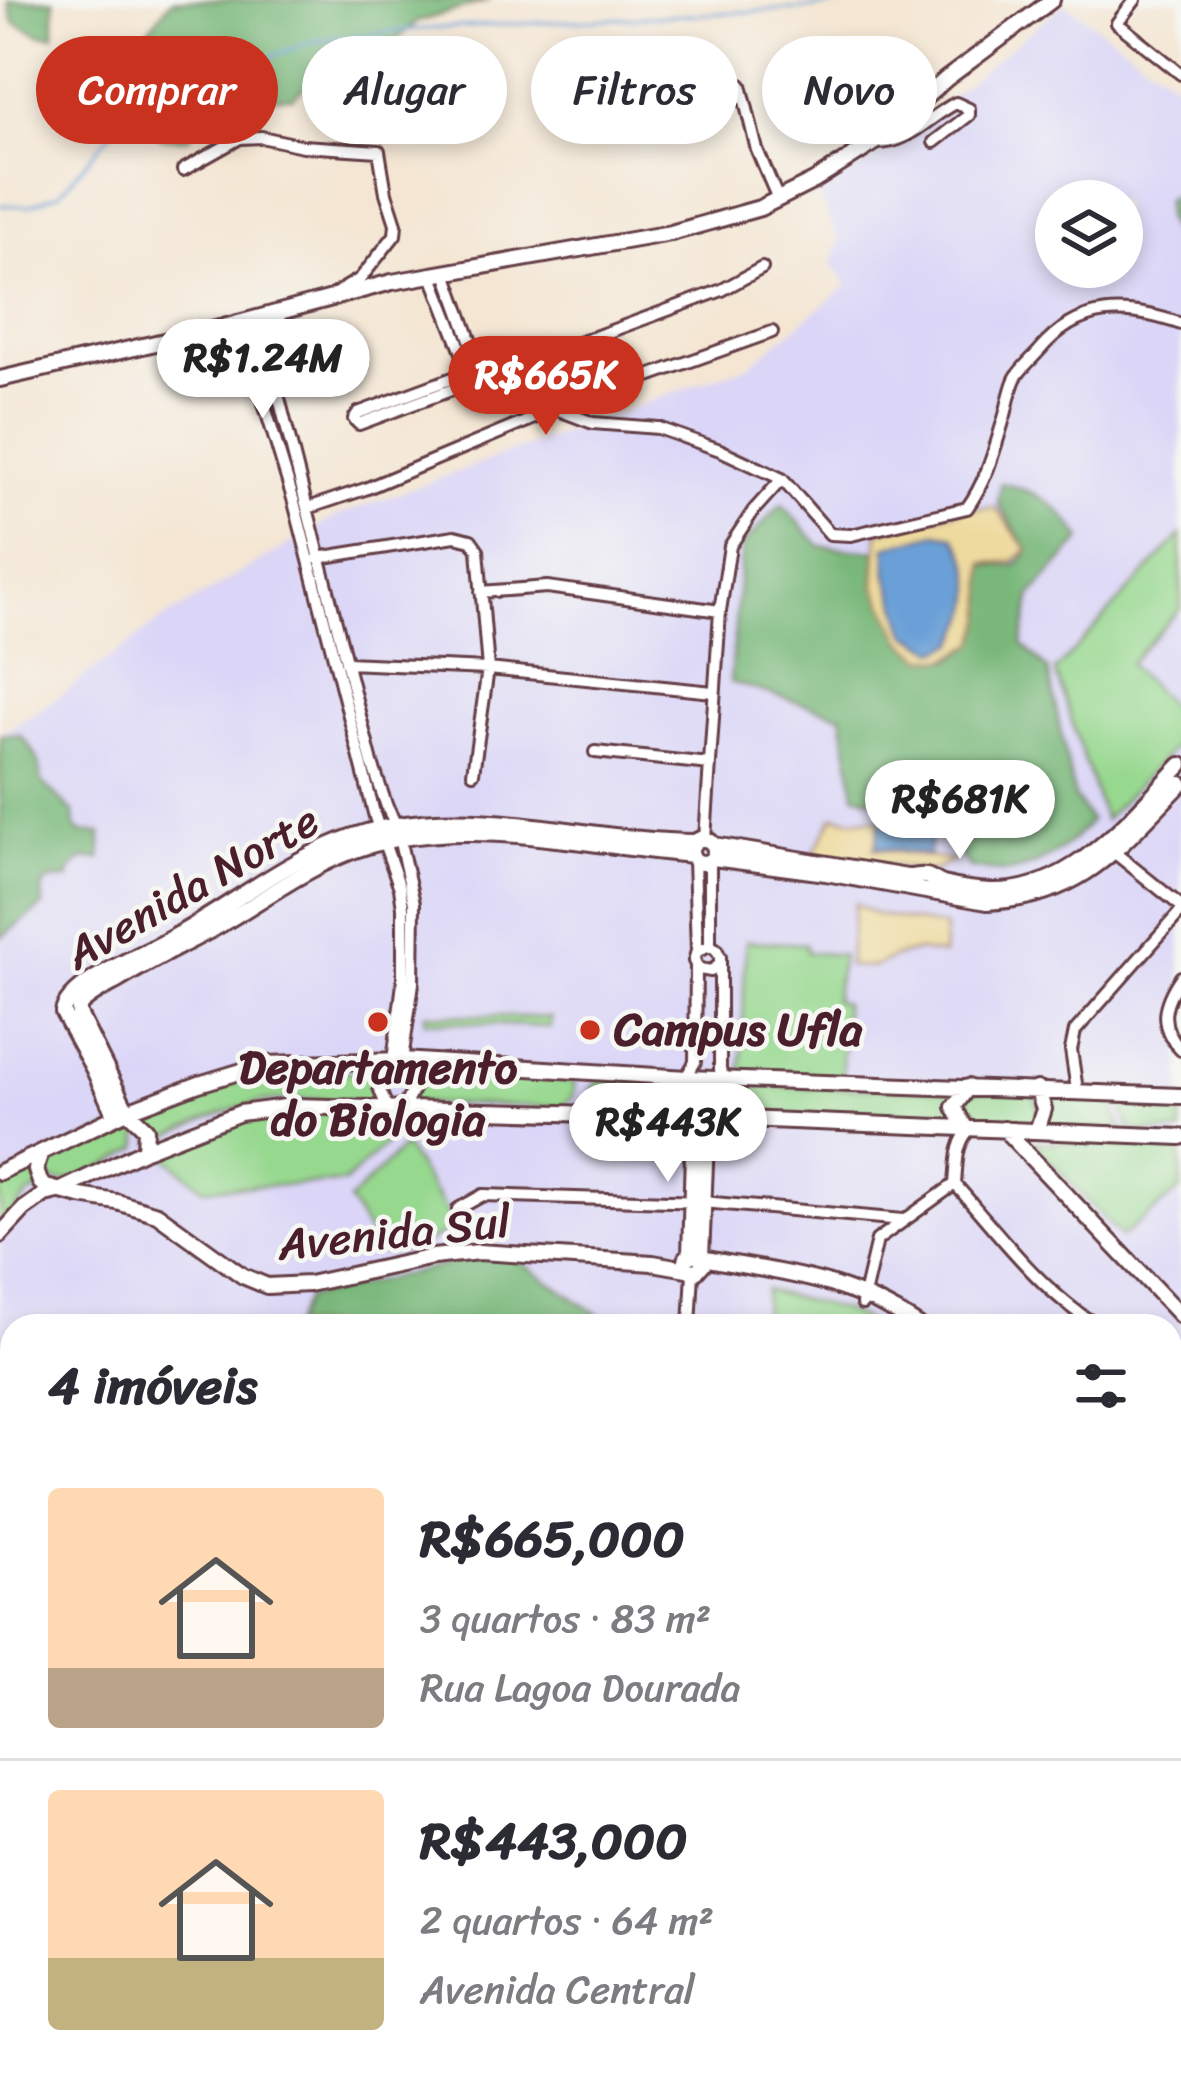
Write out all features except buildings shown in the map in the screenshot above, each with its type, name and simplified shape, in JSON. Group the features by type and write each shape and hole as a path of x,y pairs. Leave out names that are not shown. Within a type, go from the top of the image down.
{"street":[{"path":"937,87 1052,0"},
{"path":"1136,0 1118,23 1181,74"},
{"path":"741,85 757,150 778,199"},
{"path":"937,116 956,103 969,109 969,115 937,140"},
{"path":"183,170 240,138 380,151 395,235 360,279 326,299"},
{"path":"0,379 392,282 671,233 760,208 872,144"},
{"path":"477,375 359,424 354,419 358,413 722,290 762,268"},
{"path":"439,274 477,375"},
{"path":"556,409 593,423 658,428 720,450 782,479 830,534 851,535 967,508 990,466 1016,378 1048,340 1084,316 1112,309 1150,313 1181,324"},
{"path":"284,311 256,345 257,390 315,558 387,807 389,834 414,903 413,983 398,1061 379,1088 395,1107"},
{"path":"247,321 270,375 279,381 315,558 400,888 403,983 398,1061 414,1088 395,1107"},
{"path":"216,328 256,345"},
{"path":"308,508 556,409 772,332"},
{"path":"257,382 270,375"},
{"path":"262,397 278,394"},
{"path":"691,1314 698,1202 697,1118 679,1097 679,1089 694,1062 720,611 730,546 782,479"},
{"path":"315,558 455,536 471,541 478,550 488,670 473,773"},
{"path":"482,592 547,587 720,611"},
{"path":"346,663 488,670 713,692"},
{"path":"595,752 710,764"},
{"name":"Avenida Norte","path":"1111,848 1181,765"},
{"name":"Avenida Norte","path":"121,1114 79,1013 81,1003 298,877 389,834 482,832 703,851 925,885 1014,890 1050,879 1111,848 1181,784"},
{"path":"1077,1090 1071,1050 1075,1031 1181,908 1111,848"},
{"path":"703,851 710,946 719,953 720,1070 734,1102 724,1118"},
{"path":"697,951 710,946"},
{"path":"696,965 707,972 718,966"},
{"path":"1181,977 1165,1000 1168,1037 1181,1050"},
{"path":"0,1172 121,1114 265,1064 398,1061 687,1078 1179,1094"},
{"path":"968,1087 954,1106 969,1127"},
{"path":"1036,1089 1044,1108 1037,1131"},
{"path":"0,1235 35,1199 145,1150 240,1113 293,1106 1181,1137"},
{"path":"121,1114 146,1130 145,1150"},
{"path":"969,1127 958,1147 955,1184 1081,1314"},
{"path":"1004,1130 1179,1314"},
{"path":"40,1154 36,1170 40,1182 61,1190"},
{"name":"Avenida Sul","path":"102,1169 96,1184 102,1192 173,1214 251,1273 266,1279 297,1279 466,1245 523,1245 672,1257 806,1284 864,1300 894,1314"},
{"path":"864,1300 877,1240 955,1184"},
{"name":"Avenida Sul","path":"61,1190 157,1214 242,1276 267,1286 309,1284 479,1252 694,1262"},
{"path":"458,1209 483,1195 698,1202 903,1220"},
{"name":"Avenida Sul","path":"864,1300 886,1314"}],"shaded area":[{"name":"Campus Ufla","path":"1065,3 1181,87 1181,1314 0,1314 0,734 161,620 337,516 749,365 848,285 832,264 839,241 818,195 892,144 937,144 937,108"}],"green space":[{"path":"8,0 54,0 54,35 41,35 14,22"},
{"path":"172,0 489,0 417,22 401,36 302,36 302,89 293,97 278,97 278,36 143,36"},
{"path":"1181,193 1181,249 1166,220 1166,200"},
{"path":"1001,483 1048,502 1082,539 1032,595 1022,644 1048,670 1074,796 1090,821 1043,860 1003,872 969,868 955,845 947,812 855,794 842,715 730,682 742,546 782,504 820,546 876,551 875,586 902,640 924,658 951,660 975,644 981,565 1015,566 1028,550 998,502"},
{"path":"1181,535 1181,608 1129,664 1181,717 1181,740 1104,820 1055,671"},
{"path":"0,735 20,735 29,745 41,781 74,813 75,827 81,833 101,833 101,859 82,859 69,879 49,880 42,887 43,906 0,938"},
{"path":"746,941 805,944 806,952 842,955 834,1000 844,1004 842,1078 741,1075"},
{"path":"425,1014 551,1018 550,1027 425,1021"},
{"path":"266,1070 379,1072 375,1089 379,1103 303,1099 257,1103 152,1144 152,1132 142,1118"},
{"path":"413,1072 566,1078 575,1088 561,1107 409,1103 416,1080"},
{"path":"607,1078 676,1081 672,1101 679,1112 593,1105 593,1087"},
{"path":"689,1083 722,1085 724,1108 719,1113 691,1113 684,1100"},
{"path":"733,1086 961,1090 960,1124 733,1114 739,1102"},
{"path":"970,1091 1033,1093 1040,1112 1035,1128 967,1124 957,1106"},
{"path":"1040,1093 1127,1096 1114,1112 1123,1130 1041,1128"},
{"path":"1134,1097 1181,1100 1181,1133 1131,1131 1123,1112"},
{"path":"294,1112 382,1113 395,1134 344,1183 203,1188 160,1152 239,1119"},
{"path":"121,1125 139,1130 139,1148 69,1181 47,1176 44,1163 52,1154"},
{"path":"1033,1142 1179,1147 1181,1190 1121,1237"},
{"path":"404,1146 456,1227 416,1248 369,1254 364,1243 370,1236 349,1201"},
{"path":"32,1164 41,1189 0,1225 0,1179"},
{"path":"504,1251 597,1314 299,1314 306,1298"},
{"path":"765,1290 851,1314 763,1314"}],"sand":[{"path":"967,508 996,508 1028,550 1013,562 984,563 985,617 975,644 946,659 924,658 902,640 875,586 878,532"},
{"path":"834,816 881,819 872,848 954,861 930,872 813,854"},
{"path":"855,903 874,914 945,927 943,955 919,951 874,967 848,966"}],"water":[{"path":"936,533 954,536 961,546 973,592 958,640 937,651 907,633 888,576 886,547"},
{"path":"881,819 933,828 928,855 876,847"}],"waterway":[{"path":"0,205 28,206 60,193 128,113 220,98 262,60 313,41 406,30 814,8 871,0"}],"place":[{"name":"Departamento do Biologia","path":"378,1022"},
{"name":"Campus Ufla","path":"590,1030"}]}
